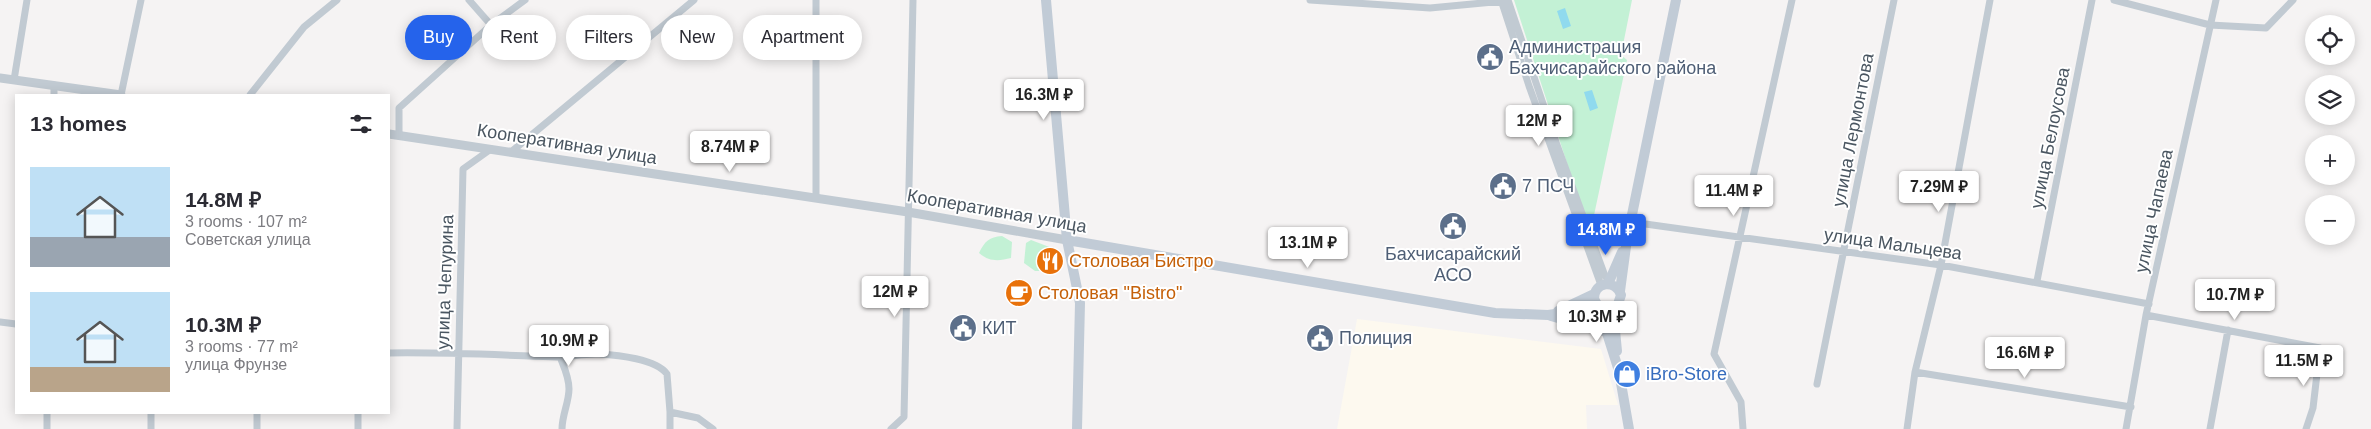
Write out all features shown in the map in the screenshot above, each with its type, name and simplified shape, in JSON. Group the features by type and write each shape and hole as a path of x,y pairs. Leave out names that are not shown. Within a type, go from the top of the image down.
{"main road":[{"path":"1046,0 1067,240 1080,303 1077,429"},
{"path":"1594,294 1594,303 1606,311 1613,310 1620,304 1611,286 1631,222 1676,0"},
{"name":"Кооперативная улица","path":"1067,240 1495,313 1548,315 1599,308"},
{"path":"1548,315 1611,286"},
{"path":"1599,308 1619,371"},
{"path":"1613,310 1619,371 1629,429"},
{"path":"1548,315 1607,332"}],"street":[{"path":"14,80 27,0"},
{"path":"121,94 141,0"},
{"path":"251,94 304,27 337,0"},
{"path":"469,0 482,15"},
{"path":"505,15 525,0"},
{"path":"511,152 694,0"},
{"path":"816,0 816,198"},
{"path":"891,429 904,418 913,0"},
{"path":"1310,0 1430,8 1505,0"},
{"path":"1505,0 1529,86 1580,229 1611,286"},
{"path":"1505,0 1605,276 1611,286"},
{"path":"1743,429 1741,402 1714,354 1792,0"},
{"name":"улица Лермонтова","path":"1817,384 1894,0"},
{"path":"1907,429 1916,372 1940,265 1990,0"},
{"name":"улица Белоусова","path":"2037,281 2092,0"},
{"path":"2114,0 2210,26 2266,28 2293,0"},
{"name":"улица Чапаева","path":"2126,429 2146,315 2216,0"},
{"path":"398,136 399,108 482,33"},
{"path":"0,78 54,90 108,94"},
{"name":"Кооперативная улица","path":"390,134 908,212 1067,240"},
{"name":"улица Чепурина","path":"457,429 463,169 491,149"},
{"name":"улица Мальцева","path":"1631,222 1940,265 2037,281 2149,304"},
{"path":"1580,229 1627,239"},
{"path":"2146,315 2320,348 2313,408 2306,429"},
{"path":"0,322 15,324"},
{"path":"2210,429 2228,330"},
{"path":"390,353 458,352 560,357 597,354 631,358 658,366 667,374 670,429"},
{"path":"560,357 568,377 569,391 562,417 562,429"},
{"path":"1916,372 2131,407"},
{"path":"670,412 698,418 714,429"},
{"path":"47,414 47,429"},
{"path":"151,414 151,429"},
{"path":"257,414 257,429"},
{"path":"358,414 358,429"}],"shaded area":[{"path":"1357,319 1601,349 1618,405 1586,405 1587,429 1337,429"}],"green space":[{"path":"1514,0 1632,0 1621,55 1627,60 1590,234"},
{"path":"1002,236 1012,242 1011,258 994,260 979,253 988,240"},
{"path":"1031,240 1052,248 1058,253 1060,267 1054,271 1035,271 1024,263 1026,243"}],"water":[{"path":"1565,8 1571,26 1563,29 1557,11"},
{"path":"1592,90 1598,108 1590,111 1584,92"}],"place":[{"name":"Администрация Бахчисарайского района","path":"1490,57"},
{"name":"7 ПСЧ","path":"1503,186"},
{"name":"Бахчисарайский АСО","path":"1453,226"},
{"name":"Столовая Бистро","path":"1050,261"},
{"name":"Столовая \"Bistro\"","path":"1019,293"},
{"name":"КИТ","path":"963,328"},
{"name":"Полиция","path":"1320,338"},
{"name":"iBro-Store","path":"1627,374"}]}
